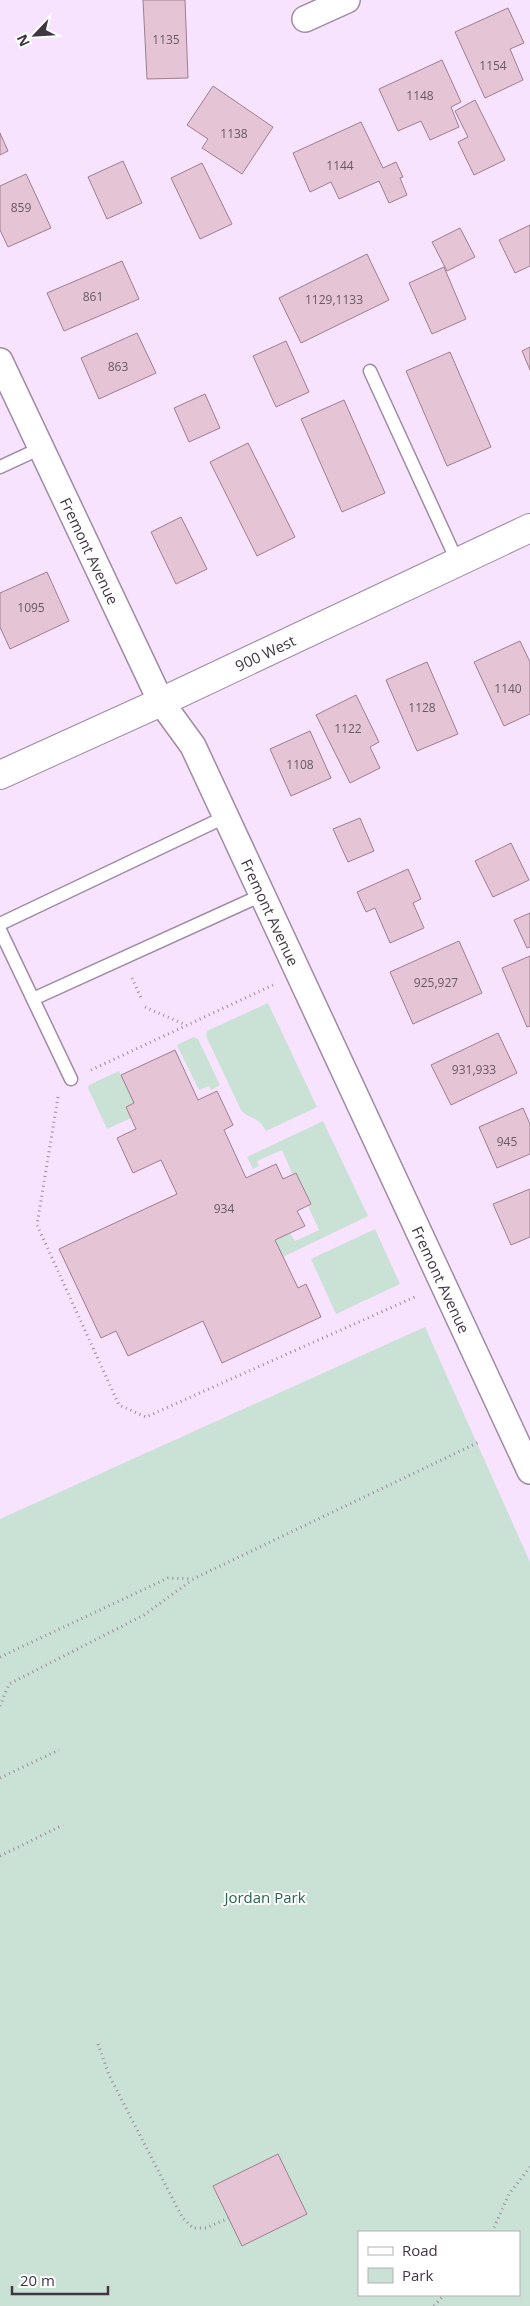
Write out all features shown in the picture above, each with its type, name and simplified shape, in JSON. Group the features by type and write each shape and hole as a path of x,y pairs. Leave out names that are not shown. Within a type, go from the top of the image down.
{"main road":[{"name":"900 West","path":"0,775 162,702 530,528"}],"street":[{"path":"305,20 347,0"},
{"name":"Fremont Avenue","path":"0,361 162,702 193,746 530,1471"}],"lane":[{"path":"370,371 458,563"},
{"path":"0,467 41,448"},
{"path":"0,924 225,817"},
{"path":"33,999 262,895"},
{"path":"0,930 71,1080"}],"path":[{"path":"298,973 60,1085 37,1226 119,1405 146,1417 443,1284"},
{"path":"146,1007 187,1025"},
{"path":"0,1706 9,1684 144,1615 193,1579 479,1442"},
{"path":"0,1656 168,1578 193,1579"},
{"path":"0,1778 59,1750"},
{"path":"0,1856 63,1825"},
{"path":"98,2044 109,2075 182,2217 193,2228 206,2228 229,2218"},
{"path":"492,2231 509,2194 530,2167"},
{"path":"434,2306 443,2296"}],"green space":[{"path":"268,1003 317,1107 266,1131 260,1122 241,1110 206,1036 207,1031"},
{"path":"194,1037 198,1039 220,1085 211,1090 209,1086 199,1090 177,1045"},
{"path":"119,1071 134,1103 126,1107 131,1118 107,1129 88,1088 89,1085"},
{"path":"323,1121 368,1216 283,1257 275,1240 290,1233 295,1241 319,1230 308,1206 311,1204 297,1174 293,1175 282,1150 257,1161 259,1166 253,1169 247,1157"},
{"path":"375,1229 400,1284 336,1314 311,1259"},
{"name":"Jordan Park","path":"425,1327 530,1562 530,2306 0,2306 0,1519"}],"building":[{"path":"143,0 185,0 188,78 147,79"},
{"path":"508,8 524,43 510,49 523,80 485,98 455,32"},
{"path":"442,60 461,102 451,107 459,127 430,140 421,121 398,131 379,89"},
{"path":"213,86 273,127 242,174 202,148 208,139 187,125"},
{"path":"475,100 505,160 474,175 458,142 468,137 455,111"},
{"path":"361,122 383,168 396,162 403,177 400,178 407,195 389,203 379,181 339,199 331,182 310,192 293,153"},
{"path":"0,133 8,151 0,155"},
{"path":"123,161 142,203 107,219 88,177"},
{"path":"202,163 232,224 200,239 171,178"},
{"path":"26,174 51,228 8,247 0,230 0,186"},
{"path":"530,225 530,266 515,273 499,240"},
{"path":"460,228 475,257 447,271 432,242"},
{"path":"367,254 389,300 301,343 279,298"},
{"path":"122,261 139,299 64,331 47,293"},
{"path":"444,267 466,319 432,334 409,283"},
{"path":"137,333 156,373 99,399 81,358"},
{"path":"286,341 309,392 276,407 253,356"},
{"path":"530,347 530,370 522,351"},
{"path":"450,352 491,447 447,466 406,371"},
{"path":"205,394 220,428 189,442 174,408"},
{"path":"344,400 385,493 342,512 301,419"},
{"path":"248,443 295,537 257,556 210,462"},
{"path":"181,517 207,569 176,584 151,532"},
{"path":"47,572 69,621 10,649 0,627 0,593"},
{"path":"520,641 530,662 530,714 504,726 474,662"},
{"path":"427,662 458,734 417,751 386,680"},
{"path":"356,695 379,742 370,747 380,768 350,783 316,715"},
{"path":"310,731 331,778 291,796 270,749"},
{"path":"360,818 374,851 348,862 333,829"},
{"path":"511,843 529,880 493,897 475,861"},
{"path":"408,869 421,899 413,903 424,928 390,943 375,908 366,912 357,892"},
{"path":"530,913 530,947 527,948 514,920"},
{"path":"459,941 482,993 413,1024 390,972"},
{"path":"530,956 530,1026 527,1027 502,968"},
{"path":"498,1033 517,1073 451,1105 431,1065"},
{"path":"175,1050 198,1100 217,1091 233,1125 224,1130 246,1178 276,1164 283,1179 296,1173 311,1204 297,1211 305,1226 275,1240 298,1288 306,1284 321,1317 222,1363 203,1321 128,1356 116,1331 101,1338 59,1249 177,1194 161,1160 133,1173 117,1138 136,1129 126,1107 134,1103 121,1075"},
{"path":"523,1108 530,1124 530,1154 497,1168 479,1127"},
{"path":"530,1189 530,1237 511,1245 493,1204"},
{"path":"278,2154 307,2214 242,2246 213,2186"}]}
